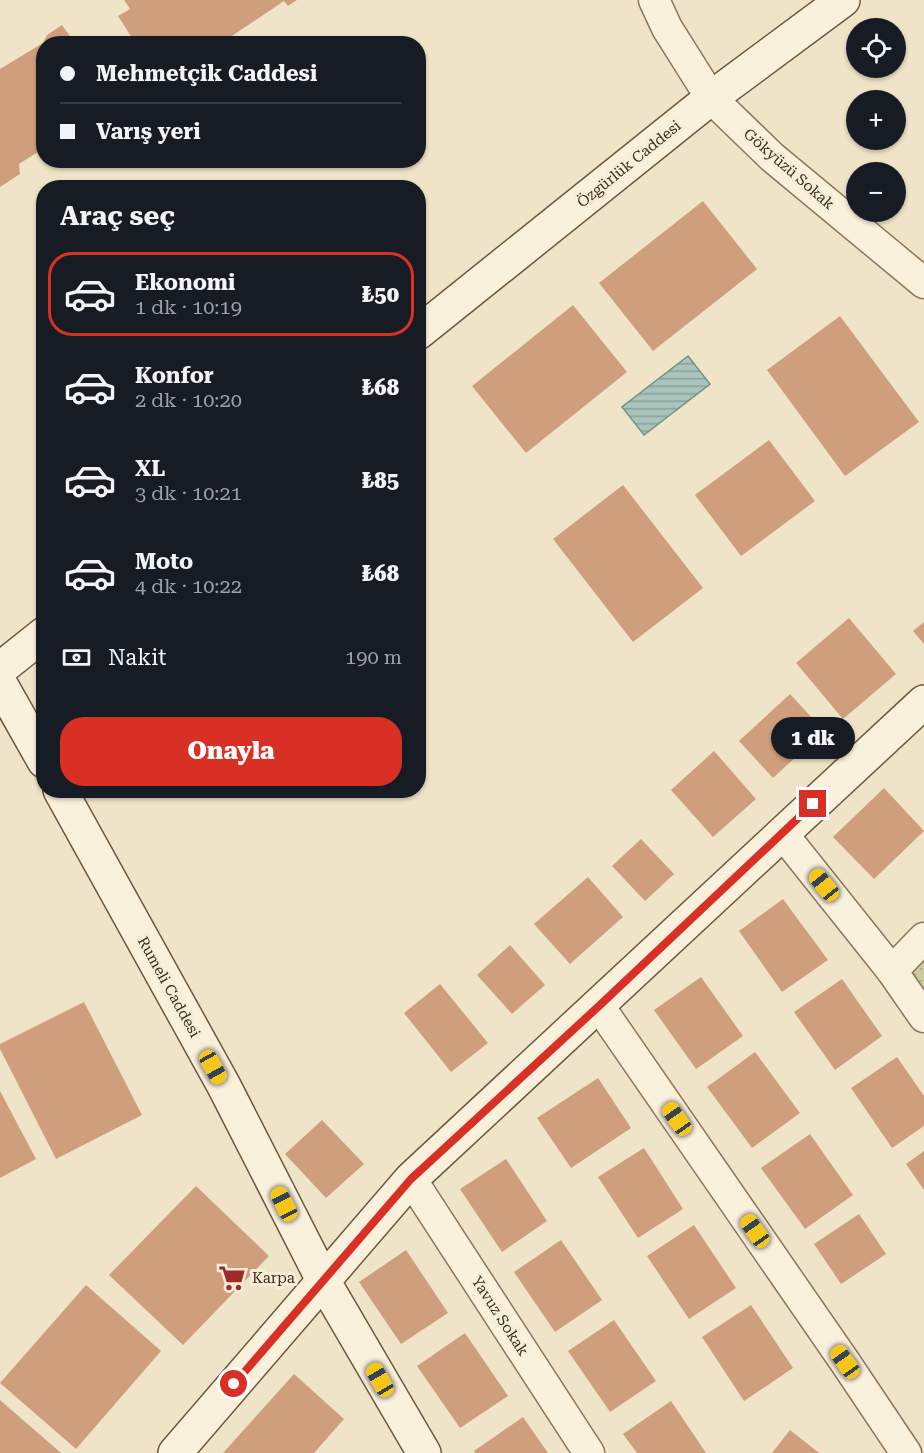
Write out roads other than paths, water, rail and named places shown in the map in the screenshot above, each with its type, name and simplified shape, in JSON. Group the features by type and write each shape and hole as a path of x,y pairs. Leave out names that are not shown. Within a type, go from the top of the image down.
{"main road":[{"name":"Özgürlük Caddesi","path":"426,327 711,98 843,0"},
{"path":"0,669 36,640"},
{"path":"0,683 36,747"},
{"path":"175,1453 411,1179 924,702"},
{"name":"Rumeli Caddesi","path":"64,798 224,1086 324,1282 413,1448"}],"street":[{"name":"Gökyüzü Sokak","path":"654,0 667,28 711,98 772,158 924,283"},
{"path":"782,833 892,971 924,1017"},
{"path":"892,971 924,938"},
{"path":"599,1006 839,1352 906,1453"},
{"name":"Yavuz Sokak","path":"411,1179 589,1453"}],"water":[{"path":"688,356 710,384 644,435 622,407"}],"place":[{"name":"Karpa","path":"232,1278"}]}
